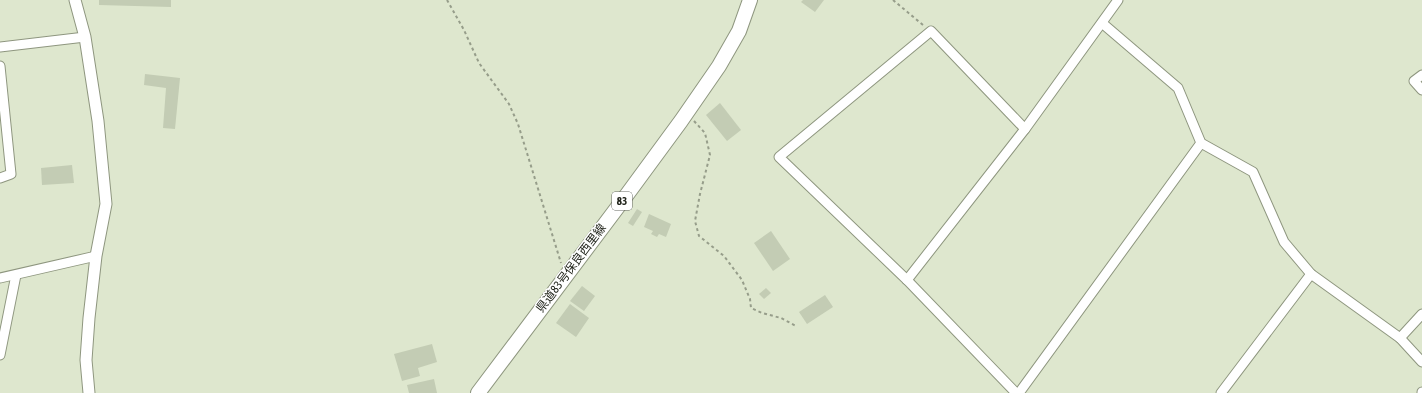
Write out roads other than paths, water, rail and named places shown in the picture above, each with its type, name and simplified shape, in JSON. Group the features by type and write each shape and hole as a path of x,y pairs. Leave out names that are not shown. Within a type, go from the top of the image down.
{"main road":[{"name":"県道83号保良西里線","path":"478,393 566,276 719,66 739,31 750,0"}],"street":[{"path":"76,0 85,37 98,121 106,204 96,256 86,360 89,393"},
{"path":"907,280 1025,129 1118,0"},
{"path":"1102,22 1178,88 1201,142 1253,172 1284,242 1311,274 1400,338 1422,362"},
{"path":"1025,129 931,31 779,157 907,280 1018,393 1201,142"},
{"path":"0,47 85,37"},
{"path":"0,66 11,174 0,178"},
{"path":"1422,75 1414,81 1422,90"},
{"path":"0,278 96,256"},
{"path":"1221,393 1311,274"},
{"path":"0,355 16,275"},
{"path":"1400,338 1422,314"}]}
